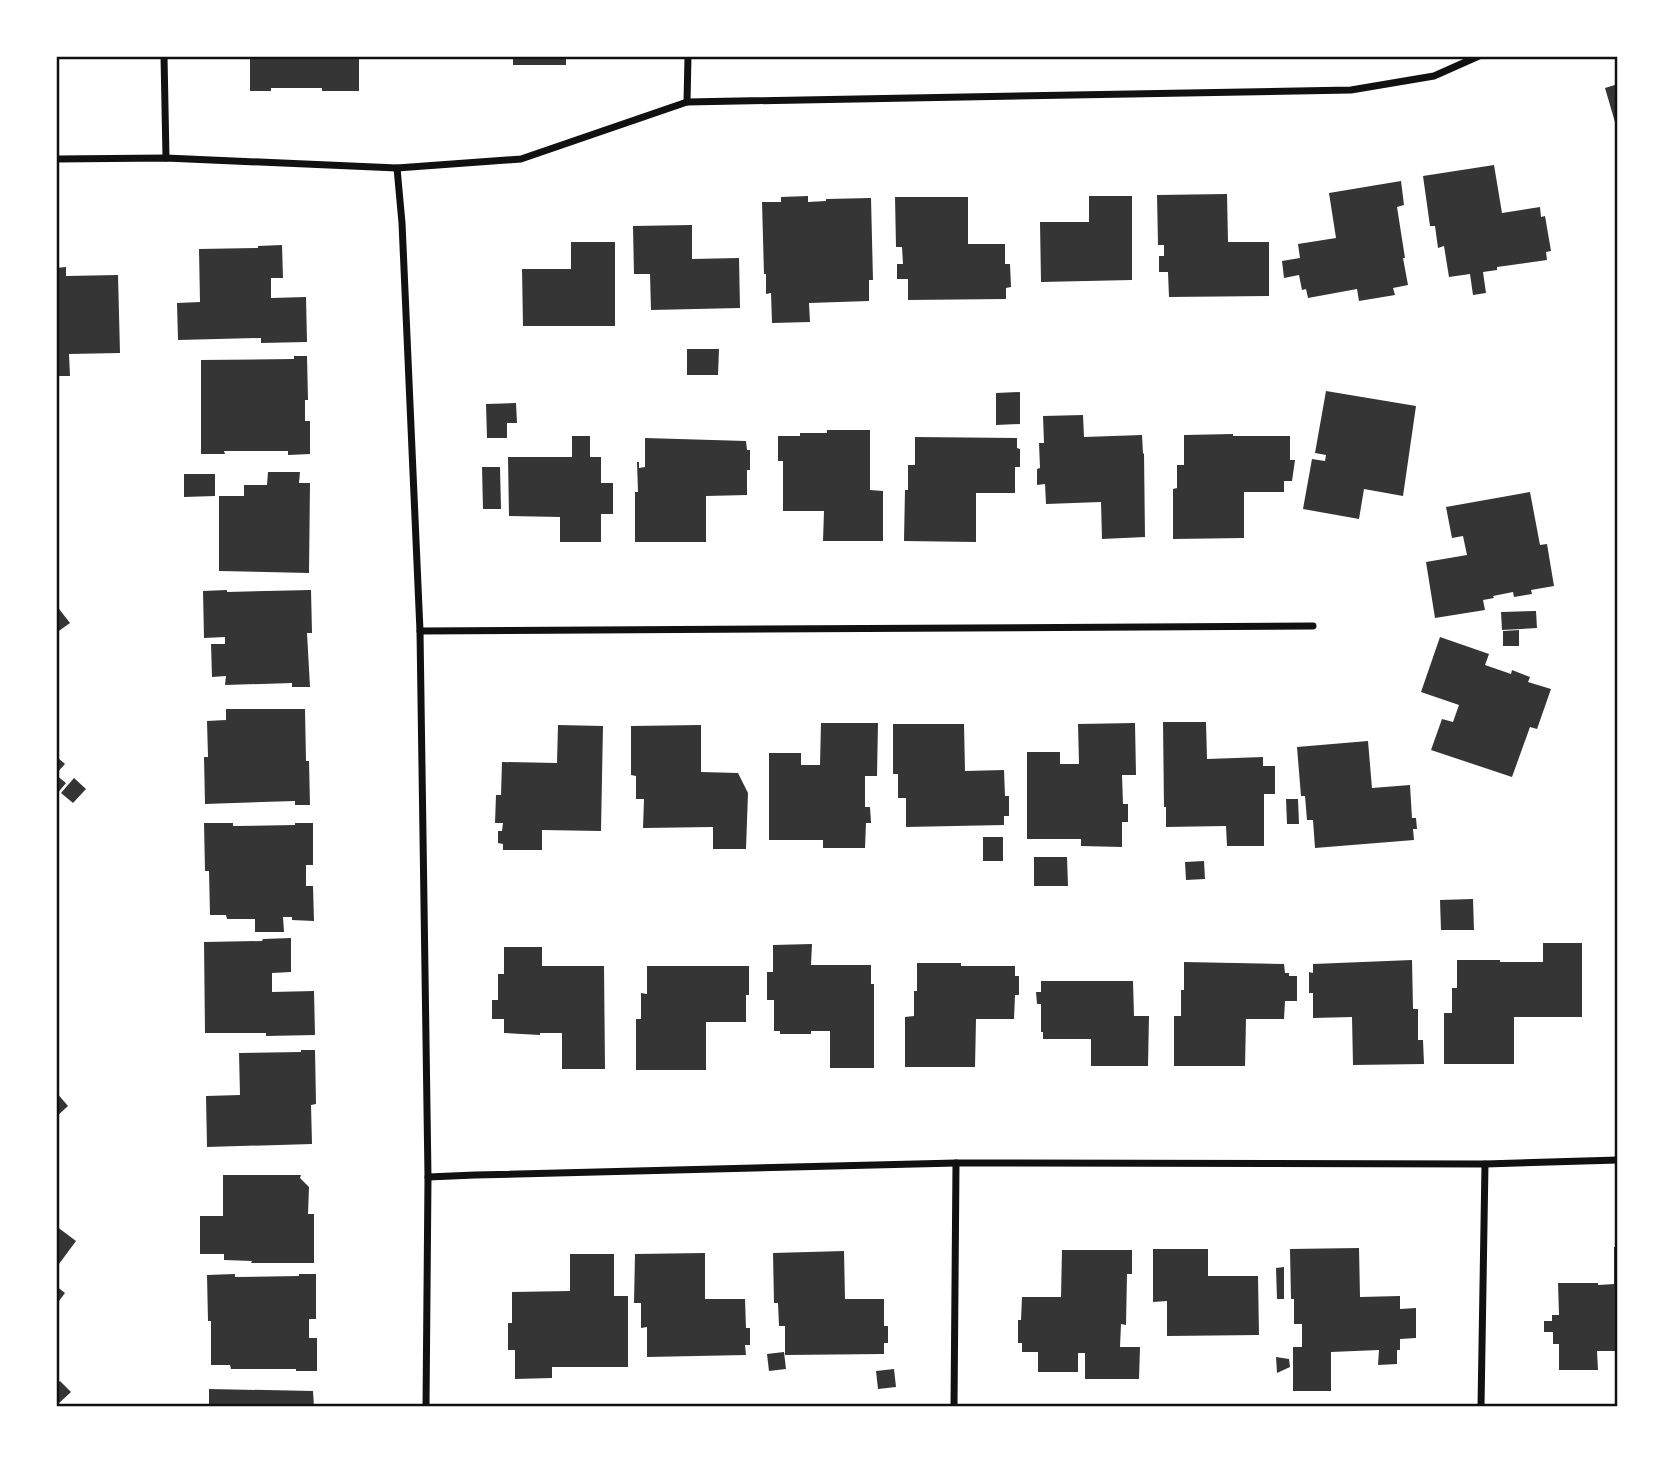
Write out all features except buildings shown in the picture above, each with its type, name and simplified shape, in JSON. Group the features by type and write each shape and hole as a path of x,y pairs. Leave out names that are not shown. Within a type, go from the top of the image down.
{"street":[{"path":"164,56 166,158"},
{"path":"687,102 688,56"},
{"path":"56,159 166,158 397,168 521,159 687,102 1351,90 1434,76 1479,56"},
{"path":"397,168 420,631 428,1177 426,1407"},
{"path":"420,631 1313,626"},
{"path":"428,1177 956,1163 1485,1164 1618,1160"},
{"path":"954,1407 956,1163"},
{"path":"1482,1407 1485,1164"}]}
